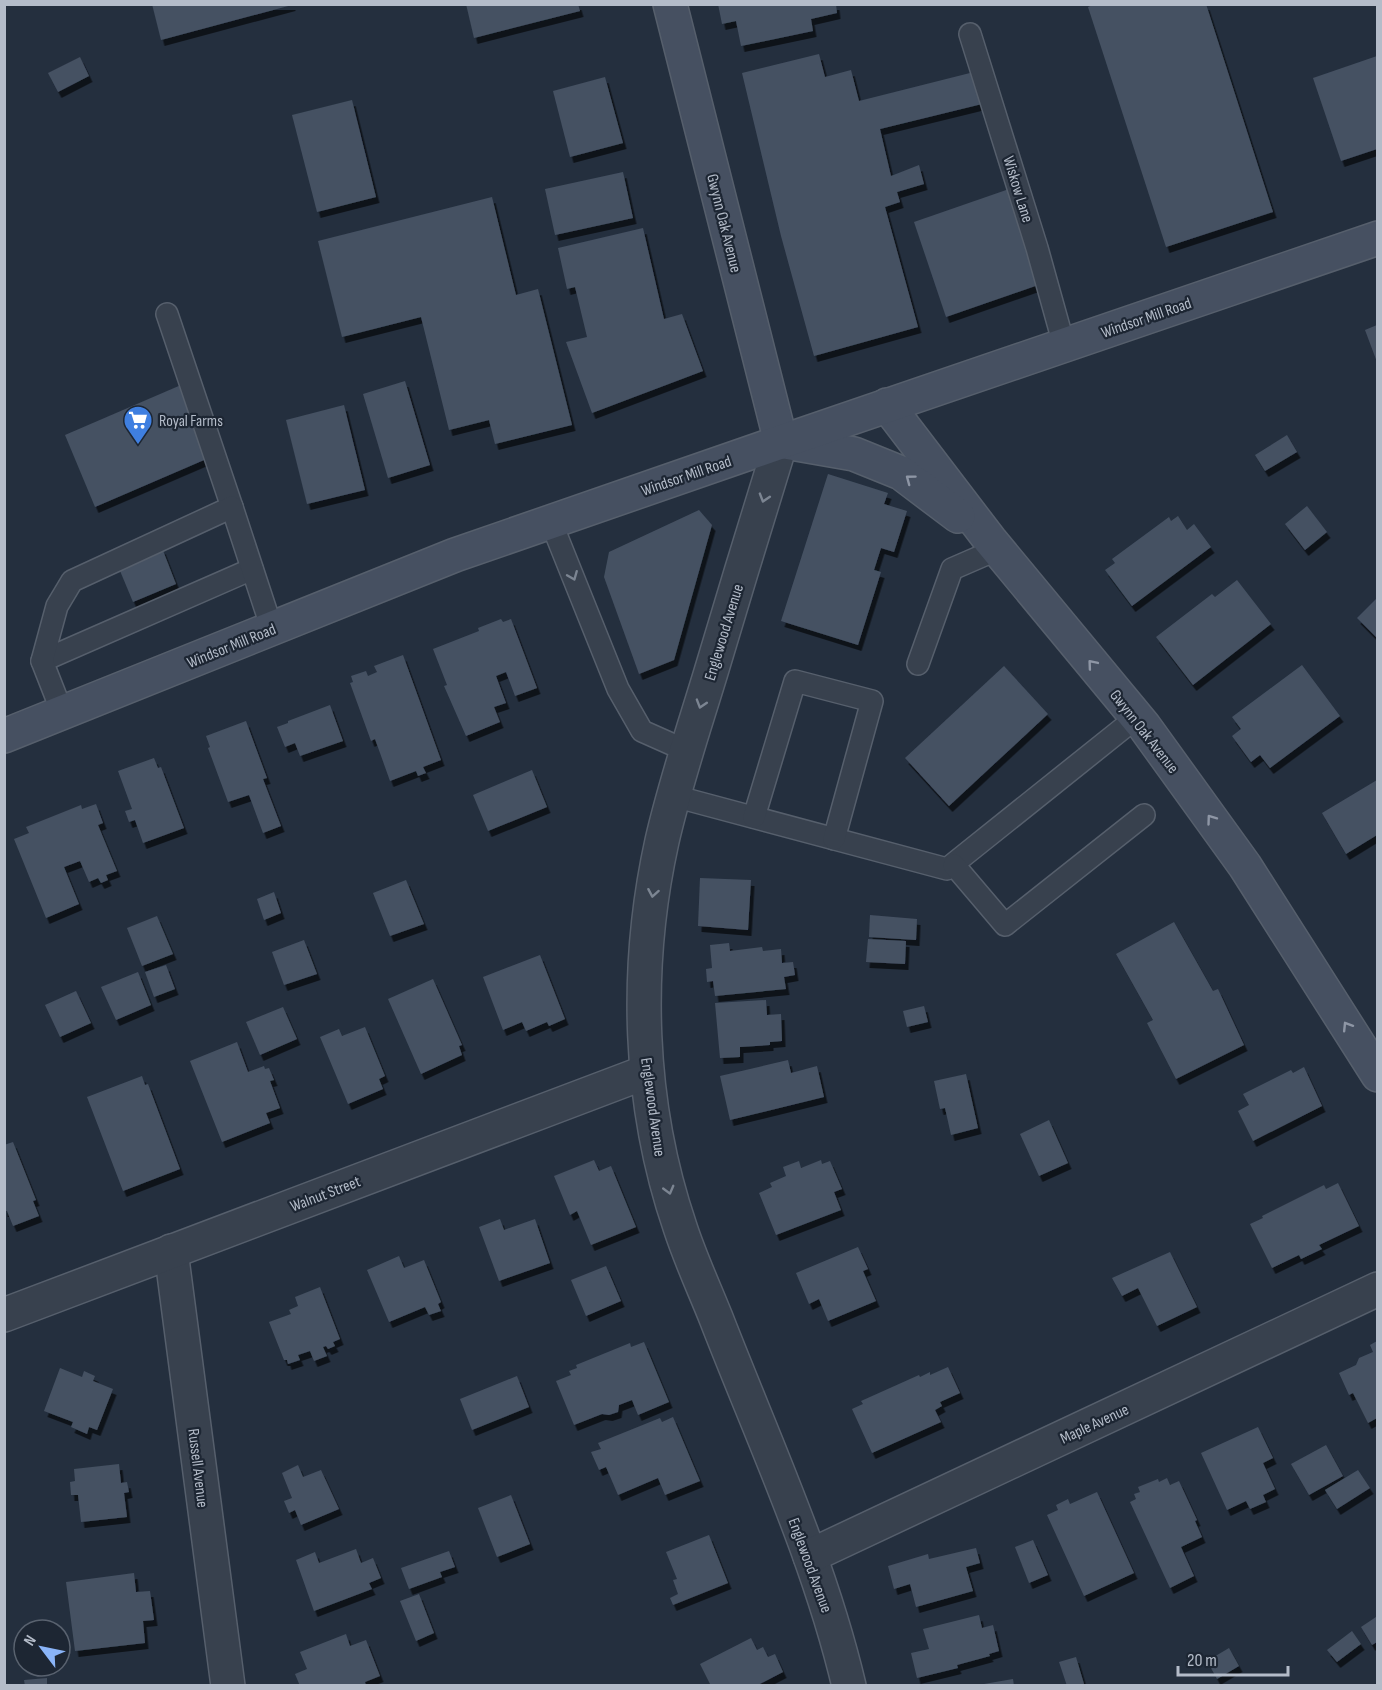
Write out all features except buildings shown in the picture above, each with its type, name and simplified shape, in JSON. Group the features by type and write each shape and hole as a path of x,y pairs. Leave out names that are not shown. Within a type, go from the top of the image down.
{"main road":[{"name":"Gwynn Oak Avenue","path":"670,4 781,442"},
{"name":"Windsor Mill Road","path":"4,736 455,555 1377,238"},
{"name":"Gwynn Oak Avenue","path":"888,405 994,545 1137,717 1245,866 1377,1075"},
{"path":"781,442 854,454 901,472 994,545"}],"street":[{"name":"Englewood Avenue","path":"781,442 687,751 662,842 649,919 645,993 646,1072 658,1151 680,1227 810,1556 839,1644 849,1686"},
{"name":"Walnut Street","path":"4,1315 646,1072"},
{"name":"Russell Avenue","path":"171,1251 228,1686"},
{"name":"Maple Avenue","path":"810,1556 1377,1289"}],"lane":[{"name":"Wiskow Lane","path":"970,34 1037,248 1064,345"},
{"path":"167,314 272,629"},
{"path":"62,712 42,661 57,606 72,581 232,507"},
{"path":"551,522 618,689 642,730 687,751"},
{"path":"918,664 952,569 994,545"},
{"path":"42,661 252,569"},
{"path":"754,817 795,681 872,701 834,839"},
{"path":"674,796 947,869 1137,717"},
{"path":"954,865 1005,925 1144,815"}],"place":[{"name":"Royal Farms","path":"138,446"}]}
